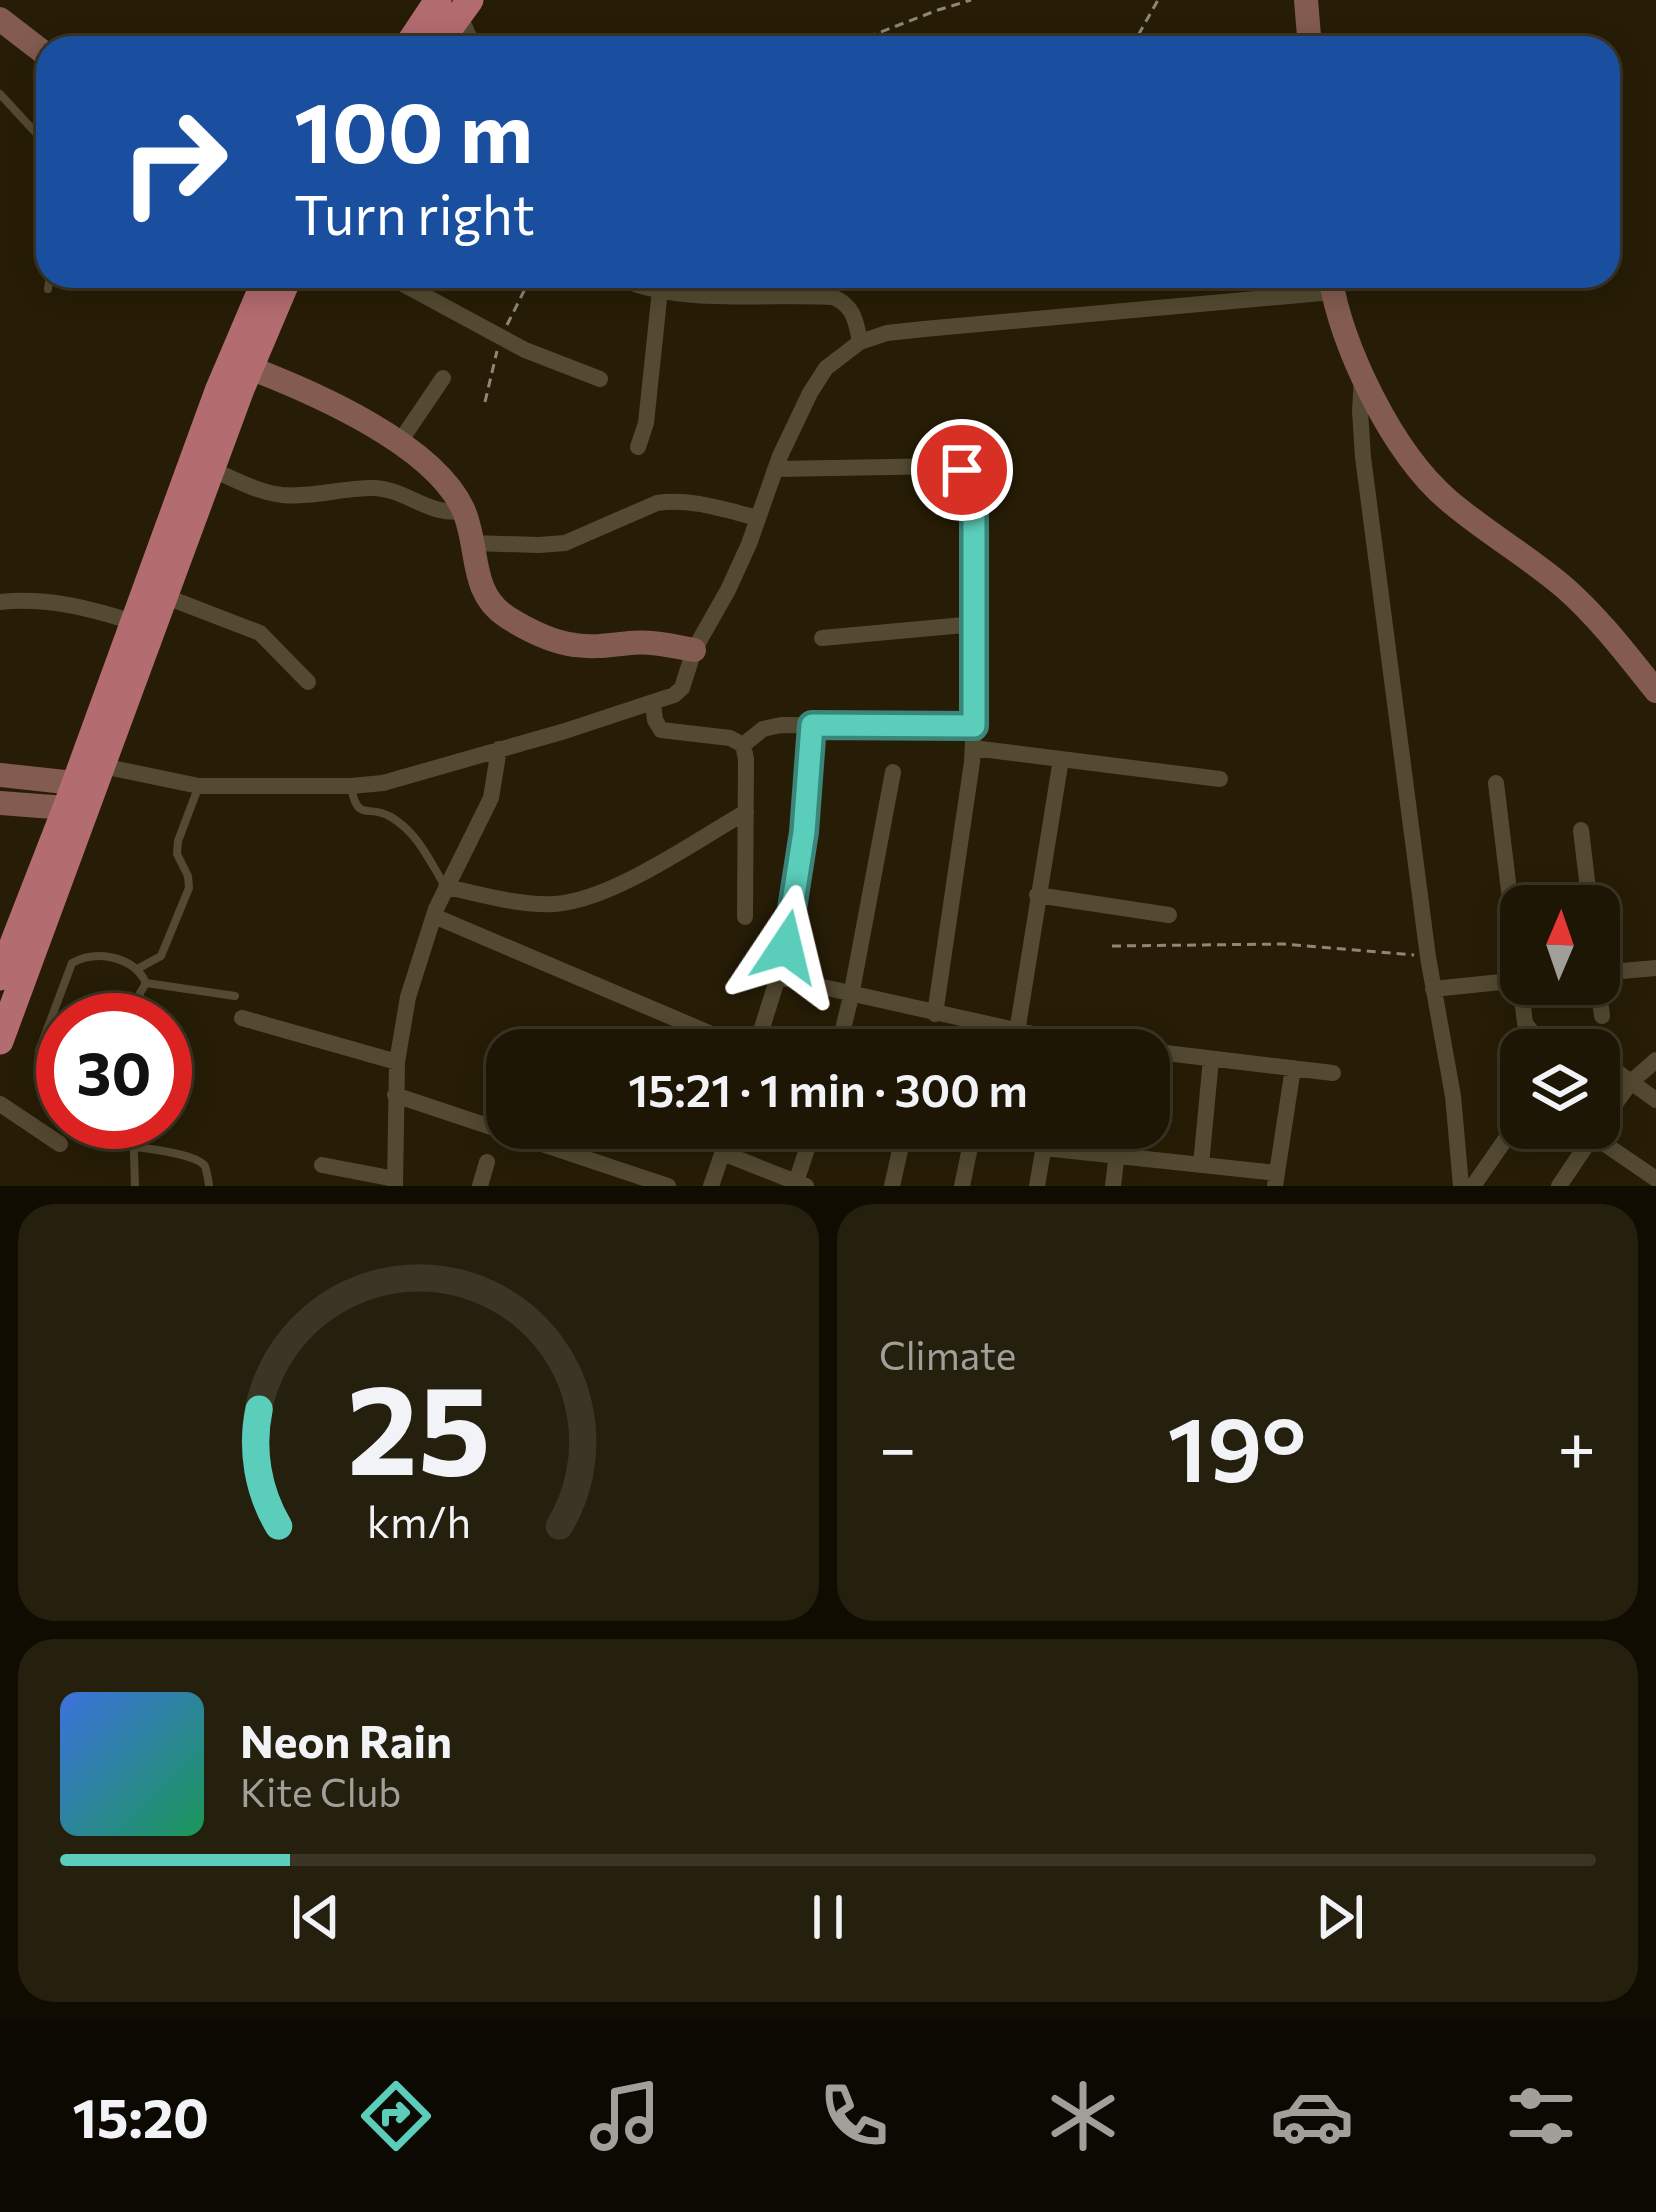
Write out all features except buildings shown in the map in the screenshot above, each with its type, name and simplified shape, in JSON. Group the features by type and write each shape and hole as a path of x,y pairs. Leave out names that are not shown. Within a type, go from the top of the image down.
{"main road":[{"path":"420,36 456,4"},
{"path":"441,36 456,4"},
{"path":"0,976 218,391 263,288"},
{"path":"0,1041 211,470 285,288"}],"street":[{"path":"1306,0 1309,36"},
{"path":"456,4 469,36"},
{"path":"0,20 36,47"},
{"path":"412,288 525,350 600,379"},
{"path":"650,288 696,294 832,297 852,310 860,342"},
{"path":"102,766 199,786 351,786 406,778 674,695 682,688 694,650 728,590 810,393 826,368 860,342 924,329 1296,288"},
{"path":"1333,288 1363,375 1396,436 1431,484 1585,607 1656,691"},
{"path":"638,447 646,423 660,290"},
{"path":"250,368 349,413 400,443 438,475 464,511 485,596 503,615 575,645 650,643 694,650"},
{"path":"1363,375 1363,457 1427,956 1453,1096 1461,1186"},
{"path":"400,443 443,378"},
{"path":"775,469 935,466 962,470 972,493 973,748 935,1014"},
{"path":"211,470 282,495 374,488 440,512 464,511"},
{"path":"472,543 565,543 670,501 758,518"},
{"path":"164,596 260,633 308,682"},
{"path":"0,602 55,602 134,622"},
{"path":"822,638 975,624"},
{"path":"653,703 661,730 730,738 743,745 746,917"},
{"path":"759,1029 793,916 812,725"},
{"path":"743,745 763,729 974,726"},
{"path":"973,748 1220,779"},
{"path":"322,1166 395,1182 397,1062 408,998 434,916 490,798 499,749"},
{"path":"1017,1029 1060,759"},
{"path":"843,1029 893,772"},
{"path":"0,775 70,796"},
{"path":"1496,783 1508,885"},
{"path":"0,803 70,796"},
{"path":"446,887 537,904 582,899 637,874 746,812"},
{"path":"1581,830 1588,885"},
{"path":"1037,896 1169,915"},
{"path":"434,916 702,1029"},
{"path":"1620,971 1656,968"},
{"path":"778,977 1001,1029"},
{"path":"1433,989 1500,983"},
{"path":"1601,1005 1602,1016"},
{"path":"242,1018 397,1062"},
{"path":"1170,1054 1333,1073"},
{"path":"1197,1171 1211,1059"},
{"path":"1620,1097 1656,1060"},
{"path":"1052,1149 1276,1179 1293,1068"},
{"path":"1620,1074 1656,1100"},
{"path":"395,1095 668,1186"},
{"path":"0,1104 36,1128"},
{"path":"1473,1186 1500,1147"},
{"path":"711,1186 725,1149"},
{"path":"724,1153 801,1184 809,1149"},
{"path":"892,1186 900,1149"},
{"path":"962,1186 970,1149"},
{"path":"1037,1186 1044,1149"},
{"path":"1113,1186 1117,1149"},
{"path":"1559,1186 1583,1149"},
{"path":"1619,1149 1656,1179"},
{"path":"480,1186 487,1162"}],"lane":[{"path":"0,94 36,133"},
{"path":"0,111 12,108"},
{"path":"139,968 161,956 189,888 177,854 178,841 199,786"},
{"path":"351,786 356,808 388,815 414,834 446,887"},
{"path":"61,993 73,963 90,955 130,963 139,968 146,983"},
{"path":"146,983 235,996"},
{"path":"140,993 146,983"},
{"path":"135,1186 136,1149"},
{"path":"147,1149 201,1162 209,1186"}],"path":[{"path":"870,36 971,0"},
{"path":"1138,36 1158,0"},
{"path":"1112,946 1284,944 1427,956"}],"route":[{"path":"786,947 804,832 812,725 974,726 974,519 972,493 962,470"}]}
